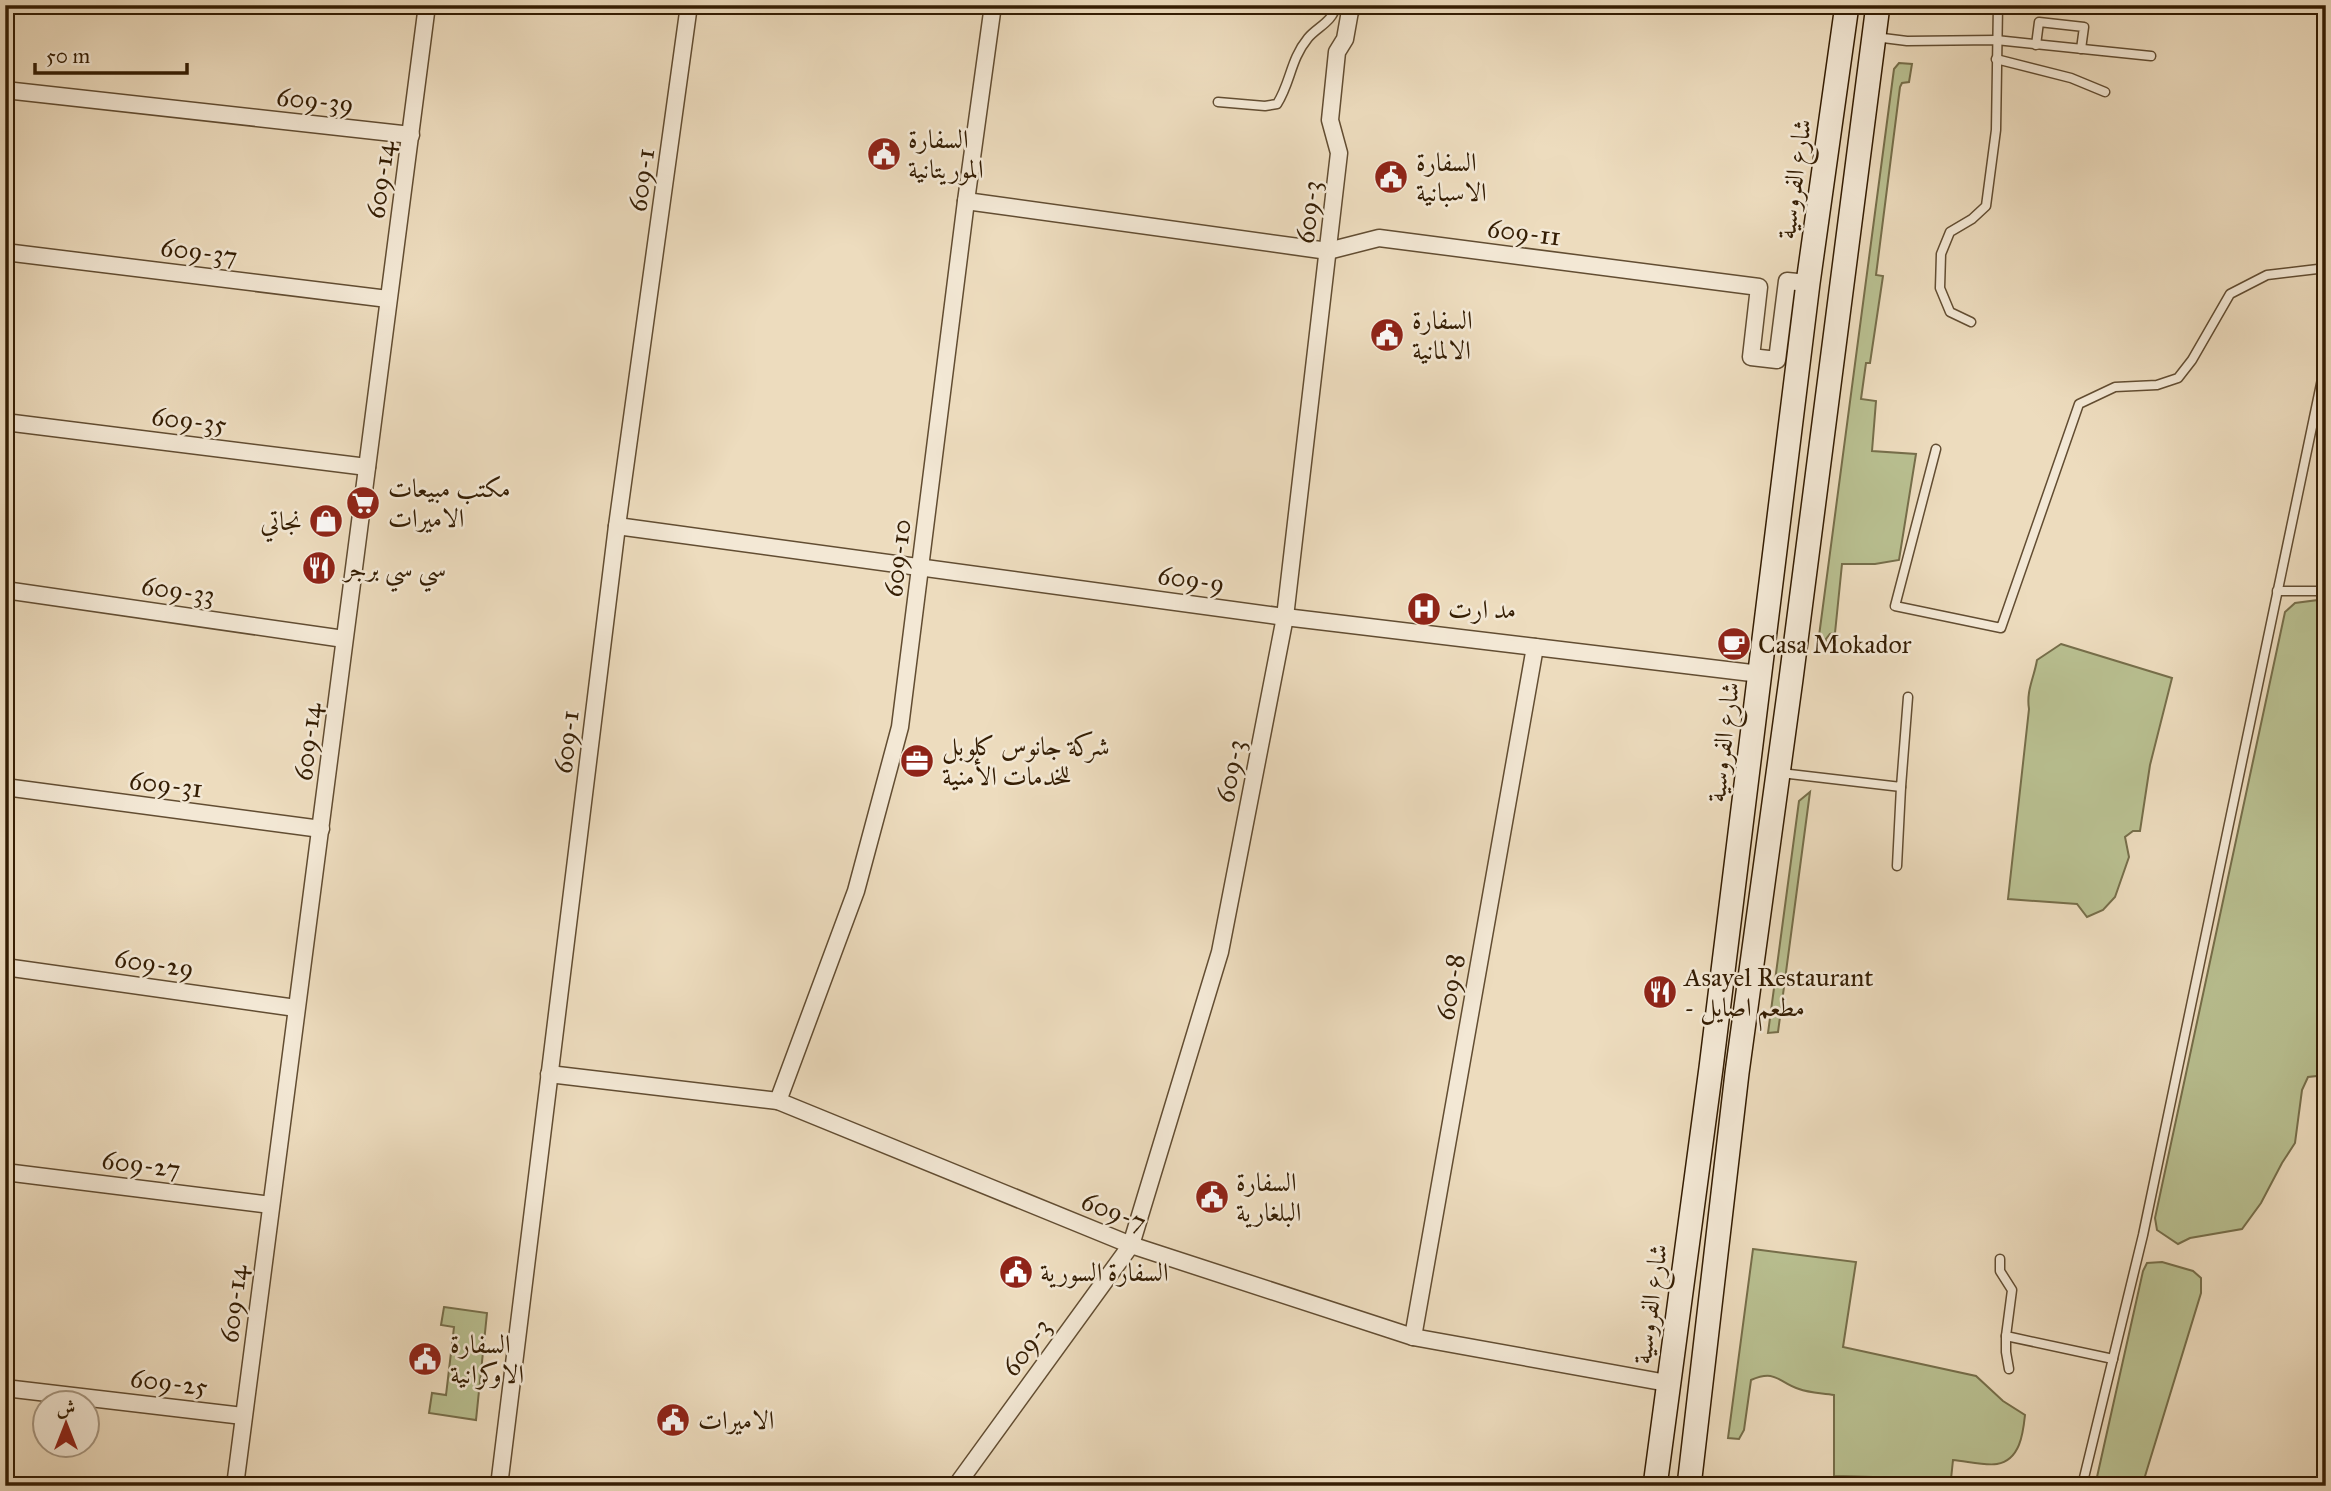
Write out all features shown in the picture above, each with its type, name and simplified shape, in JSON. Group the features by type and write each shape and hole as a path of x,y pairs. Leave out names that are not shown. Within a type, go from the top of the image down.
{"street":[{"name":"609-14","path":"235,1486 427,5"},
{"name":"609-1","path":"499,1486 617,526 690,5"},
{"name":"609-10","path":"778,1101 856,891 900,727 993,5"},
{"name":"609-3","path":"956,1486 1131,1245 1220,952 1284,617 1339,153 1330,120 1337,52 1345,39 1350,11 1356,5"},
{"name":"شارع الفروسية","path":"1655,1486 1711,1068 1808,283 1847,5"},
{"path":"1689,1486 1737,1073 1878,5"},
{"name":"609-39","path":"5,90 411,135"},
{"name":"609-11","path":"966,201 1328,251 1379,238 1759,288 1751,356 1777,360 1787,281 1808,283"},
{"name":"609-37","path":"5,252 388,299"},
{"name":"609-35","path":"5,422 367,467"},
{"name":"609-9","path":"617,526 1284,617 1760,674"},
{"name":"609-33","path":"5,590 344,639"},
{"name":"609-8","path":"1413,1337 1535,647"},
{"name":"609-31","path":"5,787 321,829"},
{"name":"609-29","path":"5,967 296,1008"},
{"path":"1711,1068 1737,1073"},
{"name":"609-7","path":"549,1074 778,1101 1131,1245 1413,1337 1667,1383"},
{"name":"609-27","path":"5,1172 271,1205"},
{"name":"609-25","path":"5,1388 243,1416"},
{"path":"915,1486 923,1486"}],"lane":[{"path":"1218,102 1265,106 1277,104 1286,91 1293,61 1308,37 1325,24 1335,11 1336,5"},
{"path":"1971,322 1950,312 1940,288 1941,254 1950,232 1972,219 1986,206 1996,130 1998,5"},
{"path":"2036,44 2039,22 2084,27 2081,49"},
{"path":"1874,36 1907,41 1996,40 2151,56"},
{"path":"1996,59 2071,78 2105,92"},
{"path":"1936,449 1895,606 2001,628 2079,404 2115,387 2157,385 2178,378 2192,360 2230,294 2267,275 2326,268"},
{"path":"2082,1486 2143,1235 2326,360"},
{"path":"2277,591 2326,591"},
{"path":"1897,866 1908,697"},
{"path":"1778,772 1901,787"},
{"path":"2000,1259 2000,1271 2012,1290 2006,1336 2009,1369"},
{"path":"2006,1336 2113,1359"}],"green space":[{"path":"1899,63 1912,64 1909,82 1902,83 1900,87 1876,275 1883,276 1870,363 1866,363 1861,399 1876,401 1872,451 1916,454 1899,560 1875,564 1842,564 1835,633 1826,639 1825,647 1820,644 1819,636 1894,69"},
{"path":"2326,446 2326,552 2317,545 2319,476"},
{"path":"2326,599 2326,1075 2308,1077 2302,1090 2295,1143 2261,1203 2242,1229 2190,1238 2178,1244 2157,1230 2155,1218 2285,612 2295,603"},
{"path":"2061,644 2172,678 2150,765 2140,831 2133,831 2125,837 2129,857 2115,897 2103,910 2087,917 2077,904 2008,899 2029,690 2037,660"},
{"path":"1810,792 1778,1032 1768,1033 1799,801"},
{"path":"1753,1249 1856,1262 1843,1347 1976,1376 2003,1401 2025,1415 2021,1438 2015,1452 2005,1462 1997,1464 1953,1460 1951,1479 1834,1476 1834,1395 1803,1390 1772,1376 1751,1380 1744,1430 1739,1439 1728,1438"},
{"path":"2162,1262 2193,1271 2201,1278 2201,1293 2142,1486 2095,1486 2143,1271 2147,1263"},
{"path":"444,1307 487,1313 476,1420 429,1413 432,1393 446,1395 454,1327 441,1325"}],"place":[{"name":"السفارة الموريتانية","path":"884,154"},
{"name":"السفارة الاسبانية","path":"1391,177"},
{"name":"السفارة الالمانية","path":"1387,335"},
{"name":"مكتب مبيعات الاميرات","path":"363,503"},
{"name":"نجاتي","path":"326,521"},
{"name":"سي سي برجر","path":"319,568"},
{"name":"مد ارت","path":"1424,609"},
{"name":"Casa Mokador","path":"1734,644"},
{"name":"شركة جانوس كلوبل للخدمات الأمنية","path":"917,761"},
{"name":"Asayel Restaurant - مطعم اصايل","path":"1660,992"},
{"name":"السفارة البلغارية","path":"1212,1197"},
{"name":"السفارة السورية","path":"1016,1272"},
{"name":"السفارة الاوكرانية","path":"425,1359"},
{"name":"الاميرات","path":"673,1420"}]}
